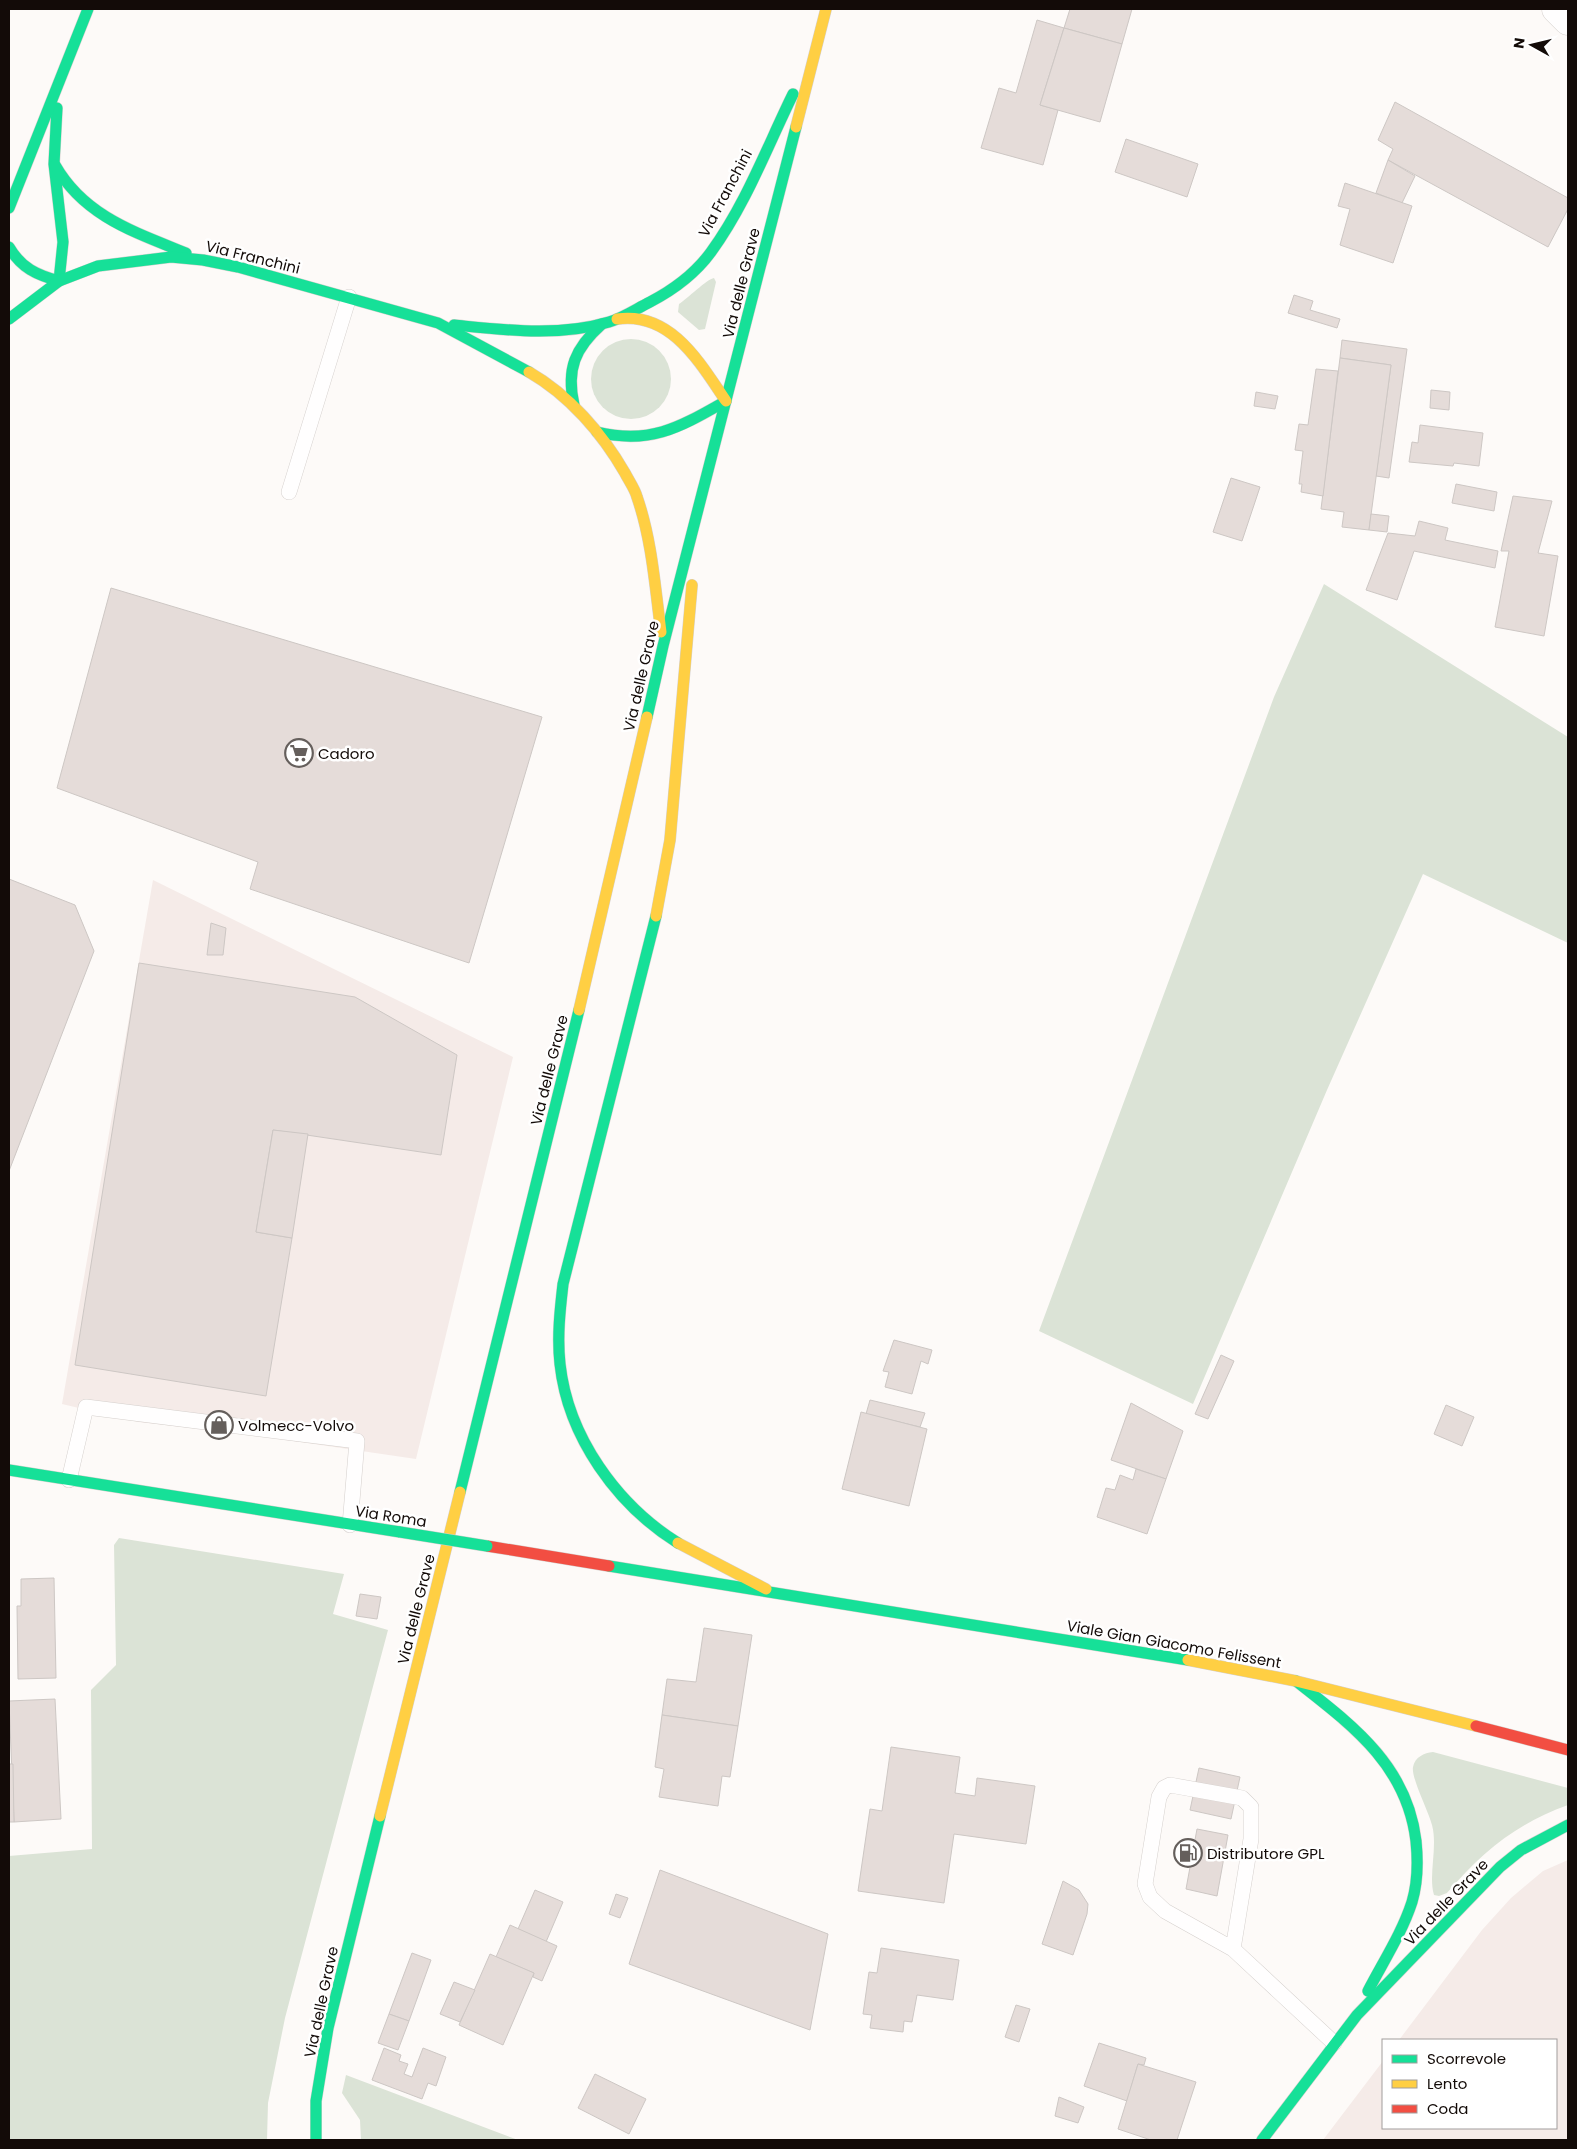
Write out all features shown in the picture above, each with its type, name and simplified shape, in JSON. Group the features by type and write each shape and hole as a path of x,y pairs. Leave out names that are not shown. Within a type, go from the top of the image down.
{"main road":[{"path":"9,206 88,9"},
{"name":"Via delle Grave","path":"316,2140 316,2101 328,2028 591,962 663,646 826,9"},
{"name":"Via Franchini","path":"9,319 59,281 98,266 171,257 203,260 349,297 438,323 519,331 556,331 602,324 658,298 680,283 710,254 730,222 817,43"},
{"path":"9,248 14,260 25,270 59,281 63,242 54,164 54,128 61,77"},
{"path":"54,164 70,189 96,211 131,230 203,260"},
{"name":"Via Franchini","path":"617,318 638,318 668,331 696,357 726,401"},
{"name":"Via Franchini","path":"438,323 495,352 535,376 574,405 615,456 637,494 647,532 663,646"},
{"path":"574,405 570,391 570,375 574,360 580,346 589,334 602,324"},
{"path":"597,432 614,438 634,439 653,436 689,422 726,401"},
{"path":"699,508 670,840 659,903 563,1284 558,1323 560,1366 570,1407 584,1444 604,1476 632,1509 660,1531 689,1549 770,1590"},
{"name":"Via Roma","path":"9,1470 770,1590"},
{"name":"Viale Gian Giacomo Felissent","path":"770,1590 1154,1654 1296,1681 1393,1704 1568,1750"},
{"name":"Via delle Grave","path":"1296,1681 1374,1748 1391,1771 1404,1795 1416,1840 1415,1892 1407,1915 1356,2015"},
{"name":"Via delle Grave","path":"1262,2140 1356,2015 1500,1867 1521,1850 1568,1825"}],"street":[{"path":"1556,9 1568,21"}],"lane":[{"path":"289,492 349,297"},
{"path":"69,1480 86,1407 356,1441 350,1525"},
{"path":"1233,1949 1251,1839 1251,1808 1242,1798 1170,1785 1164,1788 1159,1797 1145,1884 1150,1897 1165,1911 1233,1949 1334,2043"}],"shaded area":[{"path":"714,278 716,282 705,329 699,330 678,312 679,304"},
{"path":"631,339 646,342 659,351 668,364 671,379 668,394 659,407 646,416 631,419 616,416 603,407 594,394 591,379 594,364 603,351 616,342"},
{"path":"1324,584 1568,737 1568,943 1423,874 1327,1090 1193,1404 1039,1331 1274,697"},
{"path":"153,880 513,1057 416,1459 253,1435 138,1422 62,1404"},
{"path":"119,1538 344,1574 333,1614 388,1630 285,2018 268,2103 267,2140 9,2140 9,1856 92,1849 91,1690 116,1665 114,1545"},
{"path":"1433,1752 1568,1788 1568,1805 1516,1830 1487,1852 1447,1893 1439,1896 1434,1895 1432,1879 1434,1834 1413,1772 1413,1767 1420,1756"},
{"path":"1568,1860 1568,2140 1323,2140 1382,2062 1382,2129 1557,2129 1557,2039 1400,2039 1482,1930 1511,1898 1543,1871"},
{"path":"346,2075 518,2140 361,2140 360,2120 342,2093"}],"building":[{"path":"1070,9 1132,9 1122,44 1064,28"},
{"path":"1037,20 1064,28 1040,105 1058,110 1043,165 981,148 999,88 1016,93"},
{"path":"1064,28 1122,44 1100,122 1040,105"},
{"path":"1395,102 1568,198 1568,209 1548,247 1388,160 1393,149 1378,140"},
{"path":"1126,139 1198,164 1187,197 1115,172"},
{"path":"1388,160 1415,176 1402,203 1376,193"},
{"path":"1345,183 1412,206 1393,263 1340,245 1350,209 1338,206"},
{"path":"1294,295 1313,301 1310,310 1340,319 1337,328 1288,313"},
{"path":"1342,340 1407,349 1389,478 1376,476 1391,365 1340,358"},
{"path":"1340,358 1391,365 1369,530 1342,527 1344,512 1321,509"},
{"path":"1316,369 1338,371 1323,496 1301,492 1302,484 1299,484 1303,451 1295,450 1299,424 1308,425"},
{"path":"1431,390 1450,392 1449,410 1430,408"},
{"path":"1256,392 1278,396 1275,409 1254,406"},
{"path":"1420,425 1483,433 1479,466 1454,463 1453,466 1409,462 1412,442 1418,443"},
{"path":"1231,478 1260,487 1242,541 1213,532"},
{"path":"1456,484 1497,492 1494,511 1452,503"},
{"path":"1513,496 1552,501 1538,553 1558,556 1544,636 1495,627 1509,551 1501,551"},
{"path":"1371,514 1389,516 1387,532 1369,530"},
{"path":"1419,521 1448,528 1445,540 1498,551 1495,568 1414,551 1397,600 1366,590 1388,533 1415,536"},
{"name":"Cadoro","path":"111,588 542,717 469,963 250,889 258,862 57,788"},
{"path":"9,879 75,905 94,951 9,1171"},
{"path":"211,923 226,928 223,955 207,955"},
{"path":"139,963 355,997 457,1055 441,1155 273,1130 256,1232 292,1238 266,1396 75,1365"},
{"path":"273,1130 308,1134 292,1238 256,1232"},
{"path":"894,1340 932,1350 928,1364 921,1361 912,1394 885,1387 889,1372 883,1371"},
{"path":"1221,1355 1234,1361 1208,1419 1195,1414"},
{"path":"870,1400 925,1413 920,1427 866,1414"},
{"path":"1131,1403 1183,1431 1166,1479 1111,1460"},
{"path":"1446,1405 1474,1417 1462,1446 1434,1434"},
{"path":"861,1412 927,1429 909,1506 842,1489"},
{"path":"1136,1469 1166,1479 1147,1534 1097,1517 1106,1488 1115,1490 1120,1475 1133,1480"},
{"path":"54,1578 56,1678 18,1679 17,1606 21,1606 21,1579"},
{"path":"360,1594 381,1597 377,1619 356,1616"},
{"path":"704,1628 752,1635 738,1726 662,1715 667,1679 696,1682"},
{"path":"55,1699 61,1819 14,1822 9,1701"},
{"path":"662,1715 738,1726 730,1777 722,1776 718,1806 659,1797 664,1769 655,1767"},
{"path":"891,1747 960,1757 955,1793 975,1796 977,1778 1035,1786 1026,1844 954,1834 944,1903 858,1891 870,1809 882,1811"},
{"path":"9,1764 13,1764 14,1822 9,1822"},
{"path":"1199,1768 1240,1777 1231,1819 1190,1810"},
{"path":"1197,1829 1228,1835 1217,1896 1186,1889"},
{"path":"660,1870 828,1934 810,2030 629,1964"},
{"path":"1063,1881 1079,1890 1088,1904 1087,1914 1073,1955 1042,1944"},
{"path":"535,1890 563,1902 546,1942 518,1929"},
{"path":"616,1894 628,1898 620,1918 609,1914"},
{"path":"510,1925 557,1946 542,1981 533,1977 534,1973 496,1957"},
{"path":"881,1948 959,1960 953,2000 917,1995 912,2022 904,2021 903,2032 870,2028 872,2015 863,2014 869,1972 877,1973"},
{"path":"412,1953 431,1960 409,2021 389,2014"},
{"path":"490,1954 534,1973 503,2045 459,2025"},
{"path":"454,1982 475,1990 460,2022 440,2014"},
{"path":"1016,2005 1030,2009 1019,2042 1005,2037"},
{"path":"389,2014 409,2021 398,2050 378,2043"},
{"path":"1099,2043 1146,2058 1144,2065 1138,2064 1127,2101 1084,2086"},
{"path":"384,2048 401,2055 399,2061 408,2064 404,2074 412,2077 423,2048 446,2057 436,2086 428,2083 422,2099 372,2080"},
{"path":"1138,2064 1196,2082 1177,2140 1151,2140 1118,2129"},
{"path":"595,2074 646,2099 629,2134 578,2108"},
{"path":"1059,2097 1084,2107 1078,2123 1055,2116"}],"traffic: fast":[{"path":"9,208 88,9"},
{"path":"454,325 532,331 571,330 590,327 619,318 675,287 705,260 724,234 755,175 793,94"},
{"path":"57,108 54,164 63,242 59,281"},
{"path":"647,717 663,646 796,127"},
{"path":"55,165 67,183 95,210 148,238 186,253"},
{"path":"9,247 30,270 59,281"},
{"path":"9,319 59,281 98,266 171,257 203,260 238,267 438,323 529,372"},
{"path":"574,405 571,381 575,360 585,342 602,324"},
{"path":"597,432 633,436 649,435 679,426 726,401"},
{"path":"656,916 563,1284 559,1344 560,1364 565,1391 573,1417 599,1467 635,1509 678,1543"},
{"path":"460,1492 579,1010"},
{"path":"9,1470 400,1532"},
{"path":"400,1532 487,1546"},
{"path":"609,1566 1188,1660"},
{"path":"1296,1681 1337,1714 1374,1749 1389,1769 1401,1790 1411,1814 1417,1856 1414,1894 1403,1925 1368,1991"},
{"path":"316,2140 316,2101 328,2028 380,1816"},
{"path":"1262,2140 1357,2015 1500,1867 1521,1850 1568,1825"}],"traffic: slow":[{"path":"796,127 826,9"},
{"path":"617,319 636,319 653,323 668,331 694,356 726,401"},
{"path":"529,372 558,392 583,416 616,458 633,488 642,513 650,547 661,632"},
{"path":"656,916 670,840 692,585"},
{"path":"579,1010 647,717"},
{"path":"380,1816 460,1492"},
{"path":"678,1543 766,1589"},
{"path":"1188,1660 1296,1681 1476,1726"}],"traffic: jam":[{"path":"487,1546 609,1566"},
{"path":"1476,1726 1568,1750"}],"place":[{"name":"Cadoro","path":"299,753"},
{"name":"Volmecc-Volvo","path":"219,1425"},
{"name":"Distributore GPL","path":"1188,1853"}]}
